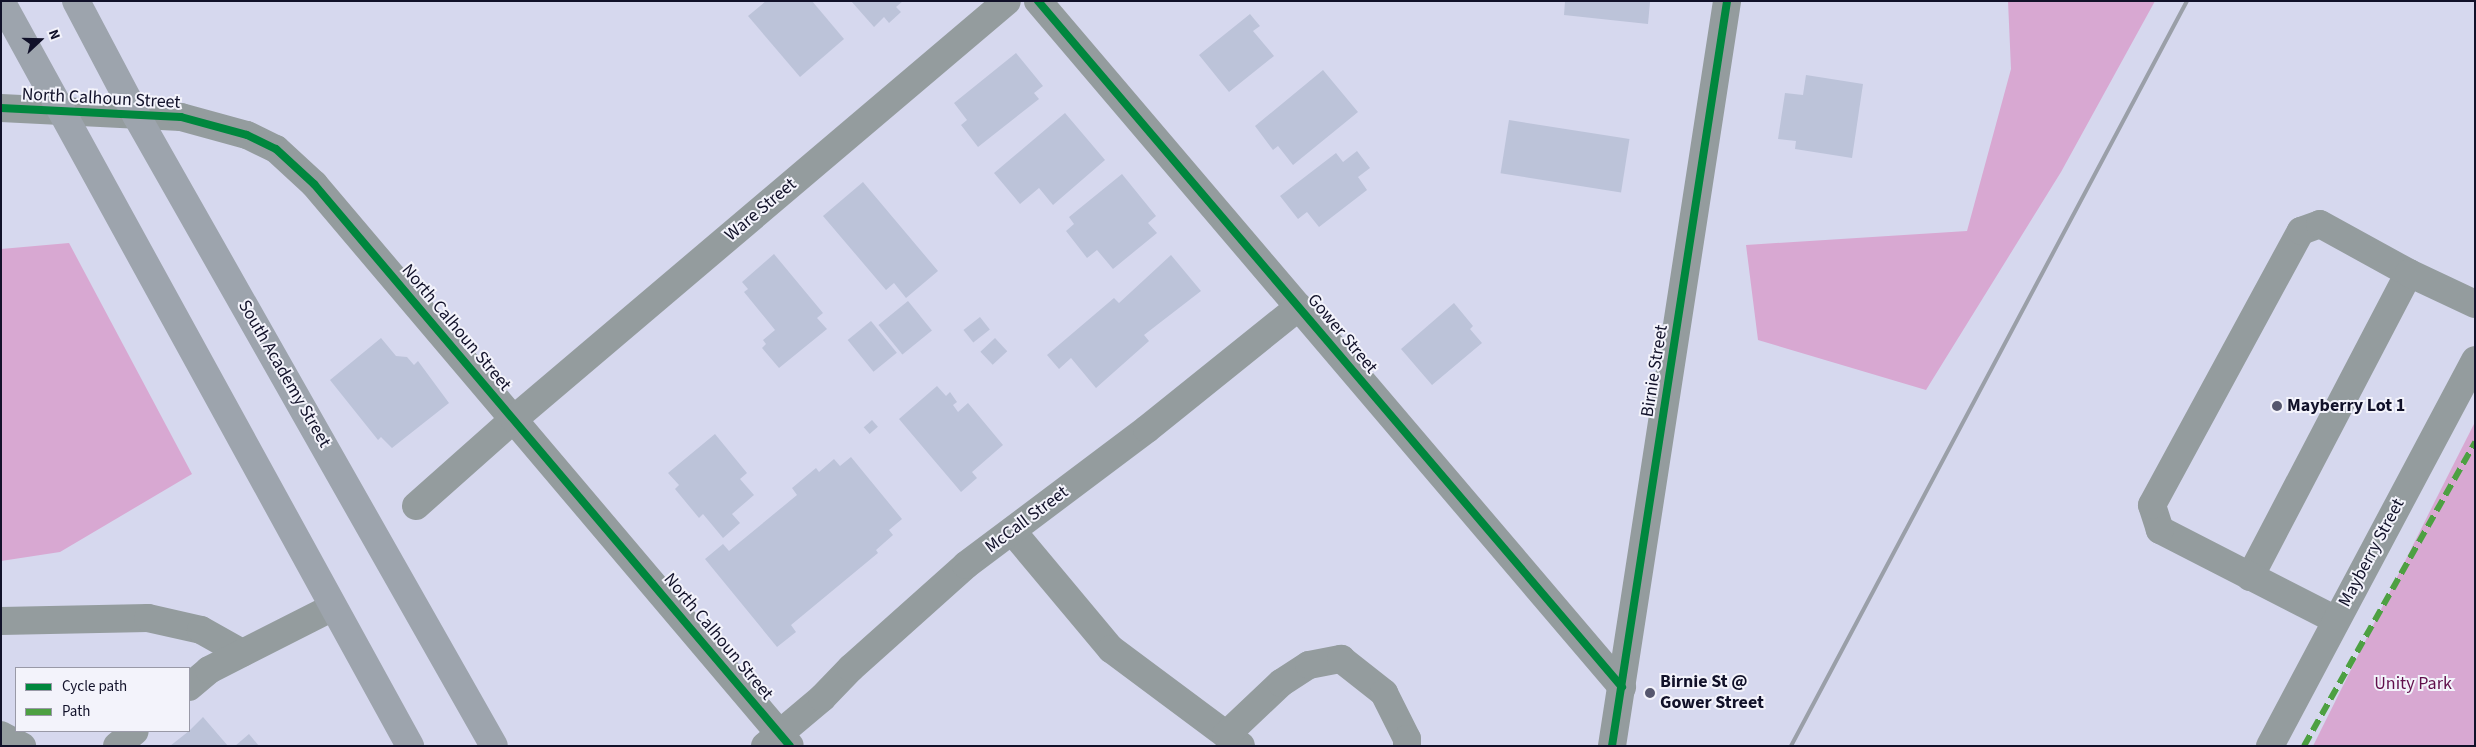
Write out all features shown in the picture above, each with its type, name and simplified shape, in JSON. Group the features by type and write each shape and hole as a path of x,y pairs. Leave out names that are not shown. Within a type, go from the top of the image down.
{"highway":[{"path":"1,1 410,746"},
{"name":"South Academy Street","path":"76,1 136,115 494,746"}],"street":[{"name":"Ware Street","path":"416,506 514,419 1007,1"},
{"name":"Gower Street","path":"1038,1 1622,687"},
{"name":"Birnie Street","path":"1612,746 1726,1"},
{"name":"North Calhoun Street","path":"1,108 181,117 247,135 276,149 314,184 514,419 778,741"},
{"path":"2336,620 2160,530 2152,505 2301,231 2320,224 2409,272 2475,304"},
{"path":"2250,577 2409,272"},
{"name":"McCall Street","path":"778,741 966,565 1013,532 1298,307"},
{"name":"Mayberry Street","path":"2270,746 2475,360"},
{"path":"1013,532 1111,649 1234,741 1281,683 1309,665 1341,659 1384,693 1407,739 1407,746"},
{"path":"190,686 209,670 333,607"},
{"path":"1,621 148,618 201,630 242,653"},
{"path":"117,746 134,732"},
{"path":"1,735 22,746"}],"green space":[{"path":"2008,1 2155,1 2061,172 1926,390 1758,340 1746,245 1967,231 2011,69"},
{"path":"69,243 192,474 60,552 1,561 1,249"},
{"name":"Unity Park","path":"2475,422 2475,746 2313,746 2435,501"}],"building":[{"path":"766,1 812,1 844,39 800,77 748,16"},
{"path":"851,1 903,1 896,7 901,12 889,23 884,17 874,27"},
{"path":"1565,1 1650,2 1648,24 1564,15"},
{"path":"1250,14 1260,26 1253,31 1274,56 1229,92 1199,55"},
{"path":"1016,53 1043,86 1034,93 1039,99 978,147 961,125 967,120 954,103"},
{"path":"1323,70 1358,112 1293,165 1278,146 1273,150 1255,126"},
{"path":"1806,75 1863,84 1852,158 1795,149 1796,141 1778,139 1785,93 1803,95"},
{"path":"1065,113 1105,160 1053,205 1039,188 1020,204 994,173"},
{"path":"1509,120 1629,139 1621,192 1501,173"},
{"path":"1357,151 1370,168 1358,177 1367,190 1319,227 1307,212 1298,219 1280,196 1336,153 1343,162"},
{"path":"1122,174 1156,216 1148,223 1157,233 1113,269 1097,250 1087,258 1066,231 1074,224 1069,217"},
{"path":"863,182 938,271 906,298 894,283 886,290 823,216"},
{"path":"774,254 823,313 817,318 827,329 779,368 762,348 766,344 763,340 775,330 744,292 748,289 742,282"},
{"path":"1171,255 1201,291 1144,335 1149,341 1096,388 1071,358 1059,369 1047,355 1114,298 1119,303"},
{"path":"908,301 932,331 902,354 878,325"},
{"path":"1454,303 1473,326 1470,329 1482,343 1432,385 1401,349"},
{"path":"980,317 990,330 973,343 963,330"},
{"path":"871,321 897,353 873,372 848,340"},
{"path":"381,338 396,356 407,357 414,365 418,361 449,403 392,448 381,437 378,440 330,380"},
{"path":"995,338 1007,351 993,365 980,352"},
{"path":"937,386 946,396 950,392 957,402 953,405 958,412 968,403 1003,445 972,472 977,478 961,492 899,419"},
{"path":"872,420 878,427 870,434 864,427"},
{"path":"715,434 747,473 740,479 754,495 732,514 740,523 723,538 703,514 699,518 675,489 679,485 668,473"},
{"path":"851,457 902,519 889,530 893,535 876,550 878,553 791,625 796,632 777,647 705,559 723,544 729,551 797,495 792,488 816,468 819,472 834,459 840,466"},
{"path":"203,717 228,746 170,746 190,732"},
{"path":"249,734 259,746 235,746"}],"railway":[{"path":"1791,746 2187,1"}],"marked path":[{"path":"2304,746 2475,442"}],"cycle path":[{"path":"1038,1 1622,687"},
{"path":"1612,746 1727,1"},
{"path":"1,108 181,117 247,135 276,149 314,184 790,746"}],"place":[{"name":"Mayberry Lot 1","path":"2277,406"},
{"name":"Birnie St @ Gower Street","path":"1650,693"}]}
